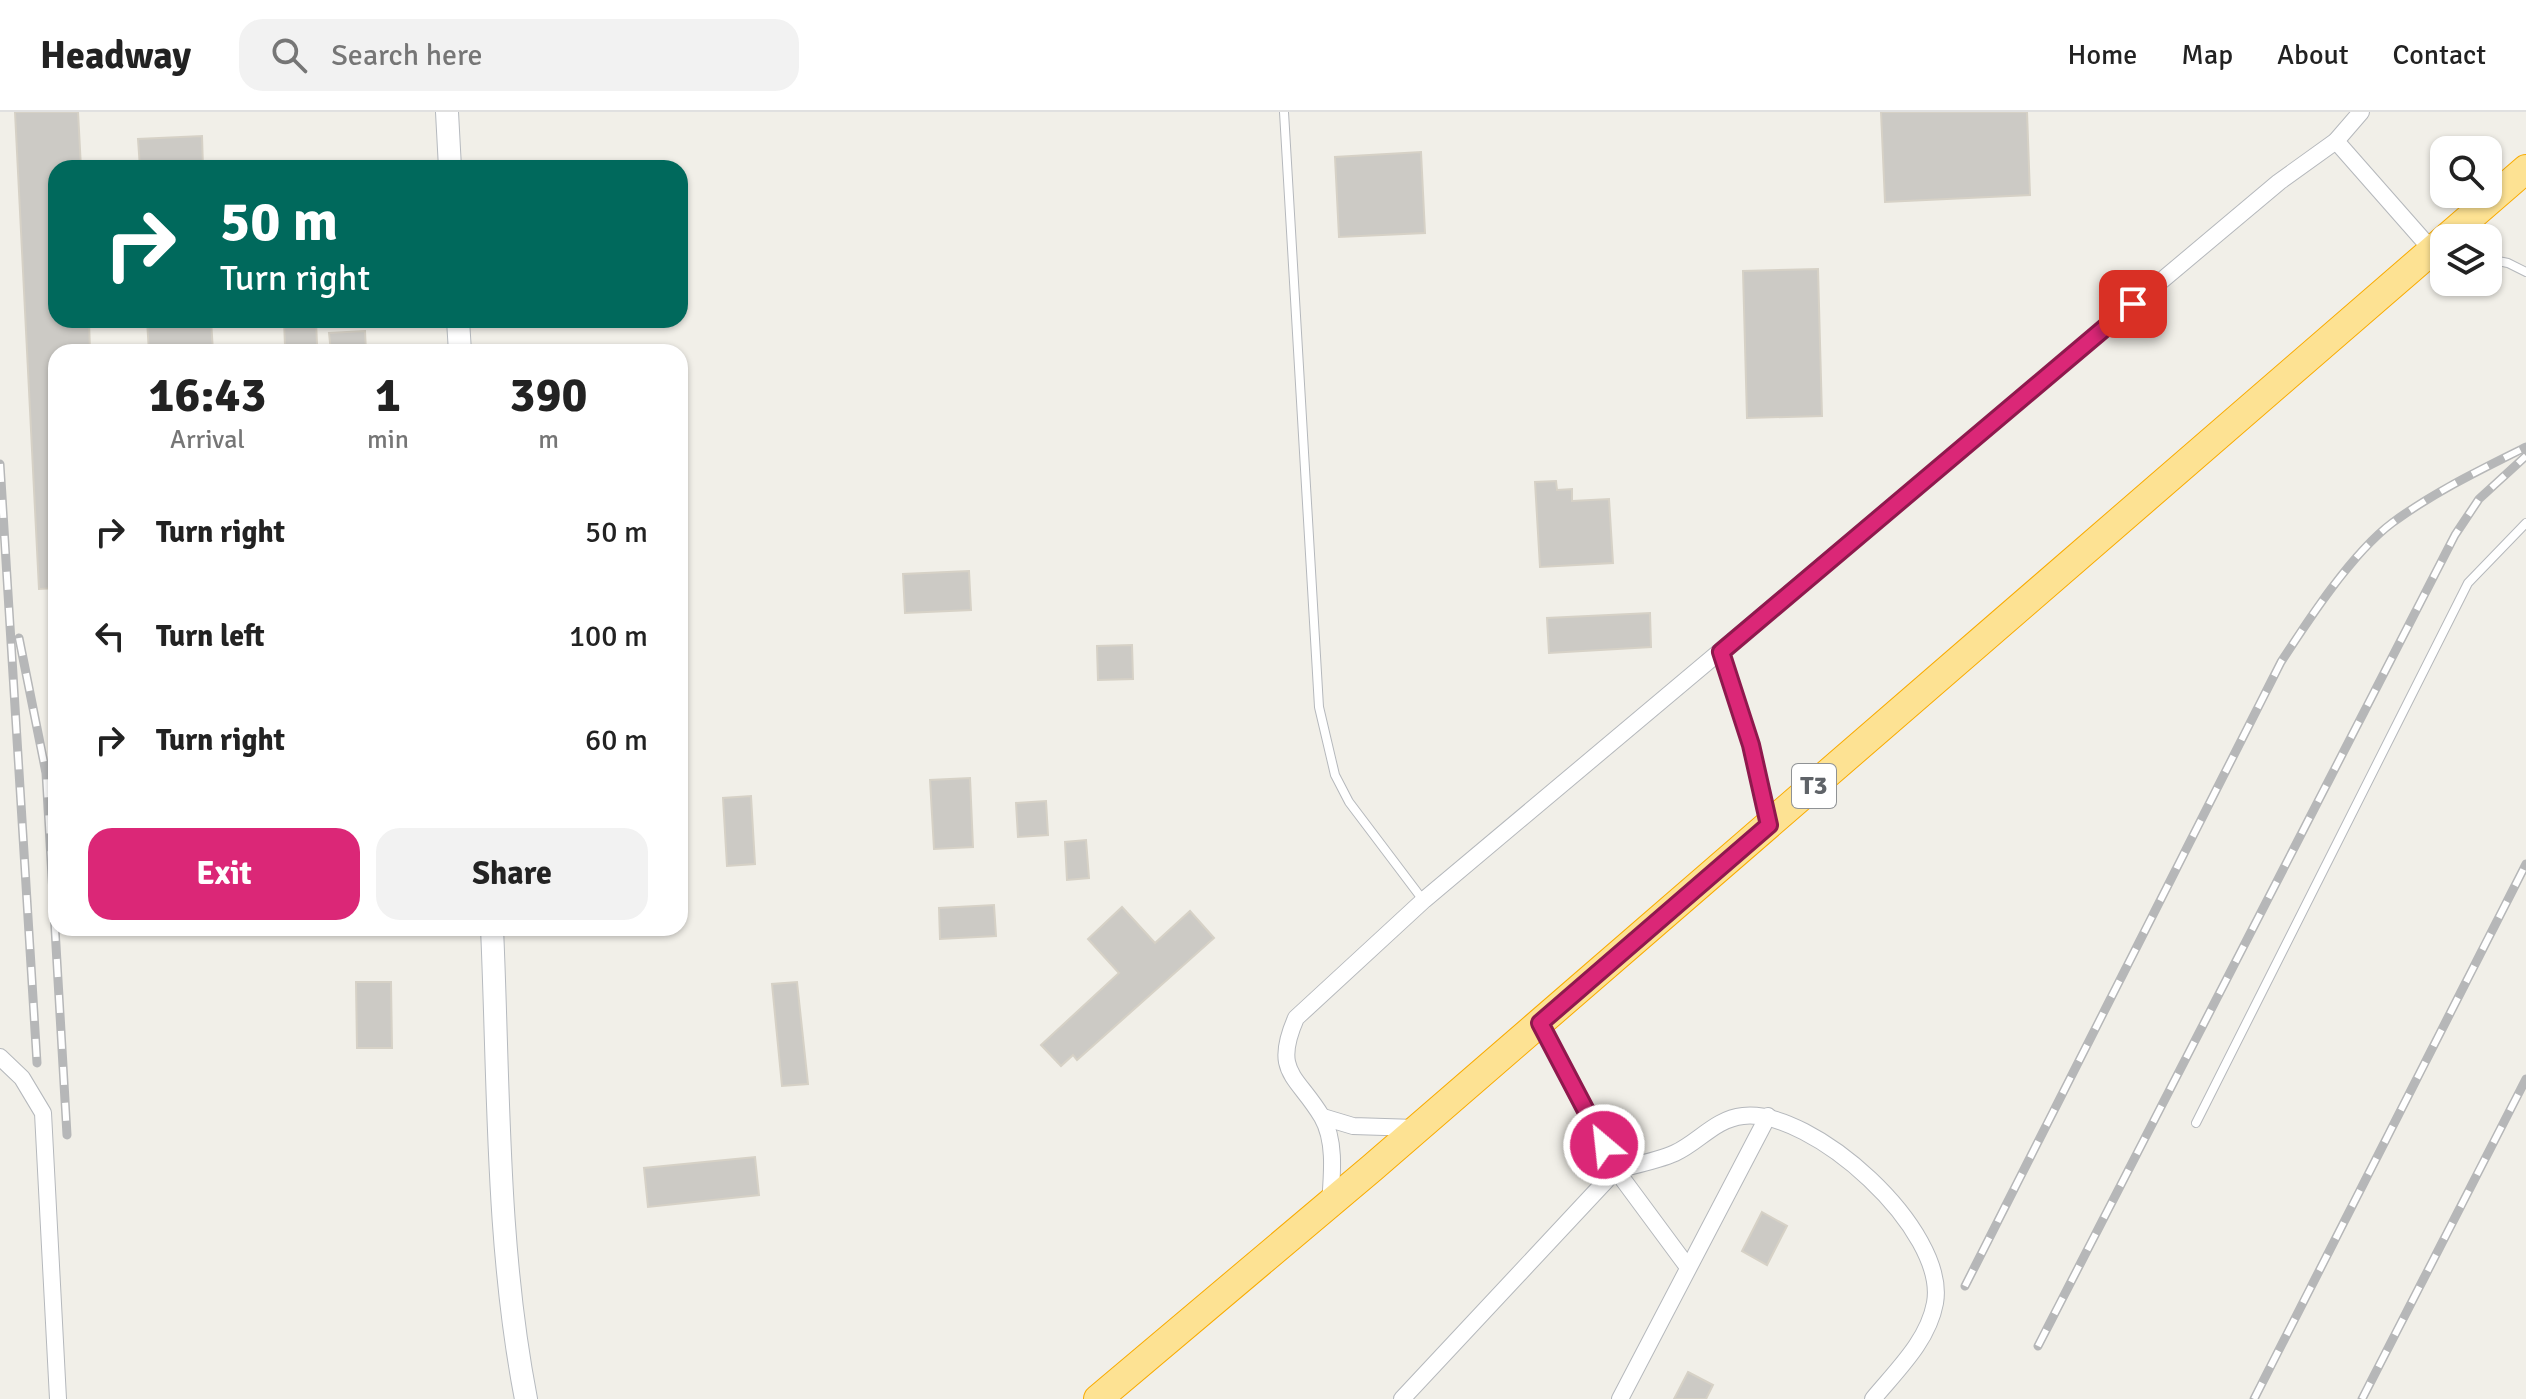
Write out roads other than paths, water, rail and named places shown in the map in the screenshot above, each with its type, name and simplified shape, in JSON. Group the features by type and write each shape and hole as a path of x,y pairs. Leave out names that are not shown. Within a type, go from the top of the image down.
{"highway":[{"name":"T3","path":"2466,224 2526,169"},
{"name":"T3","path":"1098,1399 1540,1023 2430,256"}],"street":[{"path":"447,112 450,160"},
{"path":"1330,1203 1332,1162 1323,1117 1292,1078 1287,1060 1286,1039 1296,1018 1424,900 2279,182 2336,141 2361,112"},
{"path":"2336,141 2430,242"},
{"path":"1721,652 1751,745 1769,825"},
{"path":"492,936 506,1232 516,1351 526,1399"},
{"path":"1540,1023 1616,1170 1687,1266"},
{"path":"0,1057 22,1078 43,1113 58,1399"},
{"path":"1620,1399 1768,1116"},
{"path":"1402,1399 1616,1170 1672,1154 1724,1120 1768,1116 1806,1130 1874,1185 1903,1213 1929,1255 1936,1287 1930,1320 1920,1342 1873,1399"},
{"path":"1323,1117 1353,1126 1417,1128"}],"lane":[{"path":"1284,112 1313,643 1323,731 1335,775 1349,802 1424,900"},
{"path":"2502,262 2526,272"},
{"path":"2196,1123 2468,583 2526,523"}],"railway":[{"path":"1965,1286 2281,662 2305,626 2362,551 2392,523 2441,491 2526,447"},
{"path":"2038,1346 2455,535 2479,499 2526,456"},
{"path":"0,464 37,1063"},
{"path":"19,638 46,773 48,807"},
{"path":"2254,1399 2526,864"},
{"path":"55,936 67,1135"},
{"path":"2362,1399 2526,1079"}]}
